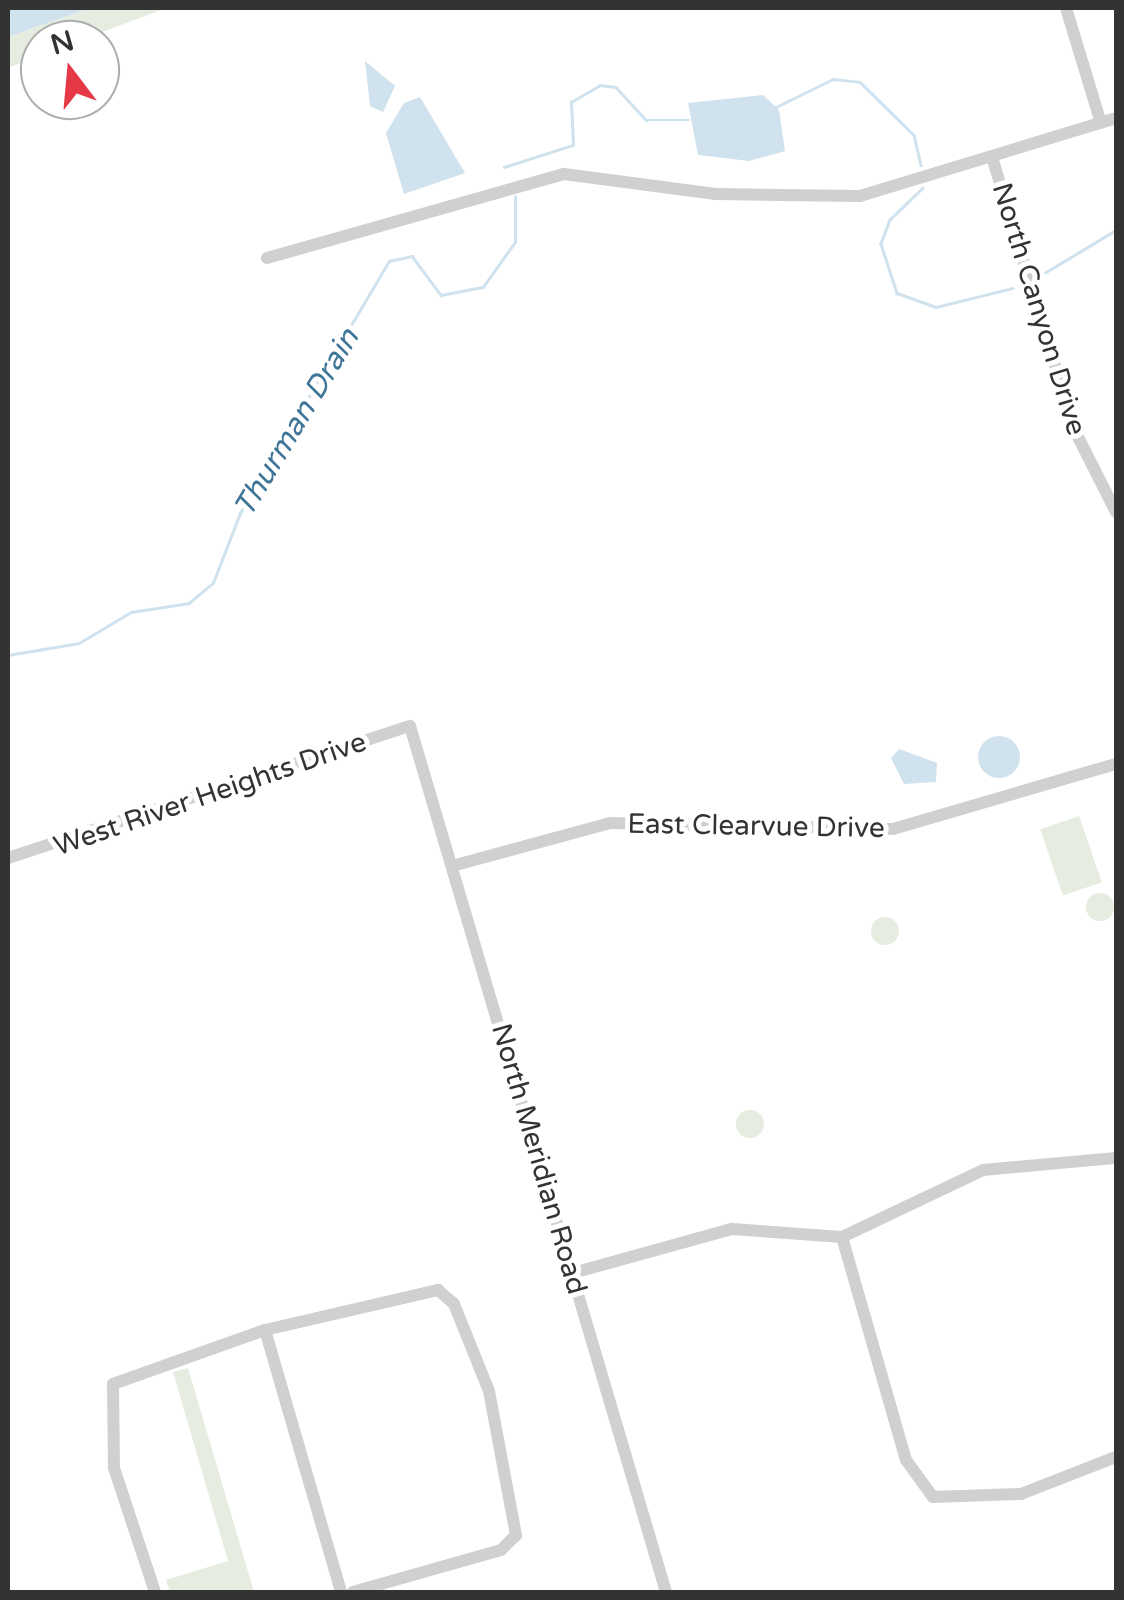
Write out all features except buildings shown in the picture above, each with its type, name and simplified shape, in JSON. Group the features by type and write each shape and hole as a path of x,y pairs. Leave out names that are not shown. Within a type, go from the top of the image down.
{"street":[{"path":"1066,8 1101,123"},
{"path":"267,258 553,175 716,194 860,196 1116,118"},
{"name":"North Canyon Drive","path":"992,156 1074,429 1116,512"},
{"name":"West River Heights Drive","path":"8,858 410,726"},
{"name":"North Meridian Road","path":"410,726 666,1592"},
{"name":"East Clearvue Drive","path":"452,866 610,823 893,830 1116,764"},
{"path":"573,1273 720,1231 842,1237 983,1170 1116,1158"},
{"path":"842,1237 912,1474 932,1497 975,1500 1041,1490 1116,1458"},
{"path":"155,1592 114,1468 113,1384 265,1330 444,1292 494,1408 515,1539 353,1592"},
{"path":"265,1330 342,1592"}],"shaded area":[{"path":"90,8 166,8 120,25 120,20 56,20"},
{"path":"20,33 20,63 8,68 8,37"},
{"path":"1079,816 1102,882 1063,896 1040,829"},
{"path":"1100,893 1110,897 1114,907 1110,917 1100,921 1090,917 1086,907 1090,897"},
{"path":"885,917 895,921 899,931 895,941 885,945 875,941 871,931 875,921"},
{"path":"750,1110 760,1114 764,1124 760,1134 750,1138 740,1134 736,1124 740,1114"},
{"path":"188,1368 254,1592 170,1592 166,1580 228,1561 173,1372"}],"water":[{"path":"8,8 90,8 56,20 20,20 20,33 8,37"},
{"path":"365,61 395,86 383,112 370,106"},
{"path":"763,95 779,110 785,151 749,161 698,155 688,103"},
{"path":"420,97 465,173 404,194 386,133 404,103"},
{"path":"999,736 1014,742 1020,757 1014,772 999,778 984,772 978,757 984,742"},
{"path":"899,749 937,763 936,782 904,784 891,758"}],"waterway":[{"name":"Thurman Drain","path":"776,107 833,79 860,82 914,135 921,165"},
{"name":"Thurman Drain","path":"504,167 573,145 571,102 600,85 616,87 646,120 689,120"},
{"name":"Thurman Drain","path":"923,188 890,220 881,244 897,293 936,307 1013,288"},
{"name":"Thurman Drain","path":"8,655 79,643 131,612 189,603 213,583 240,513 389,261 412,256 441,295 483,287 515,242 515,197"},
{"name":"Thurman Drain","path":"1041,275 1116,230"}]}
